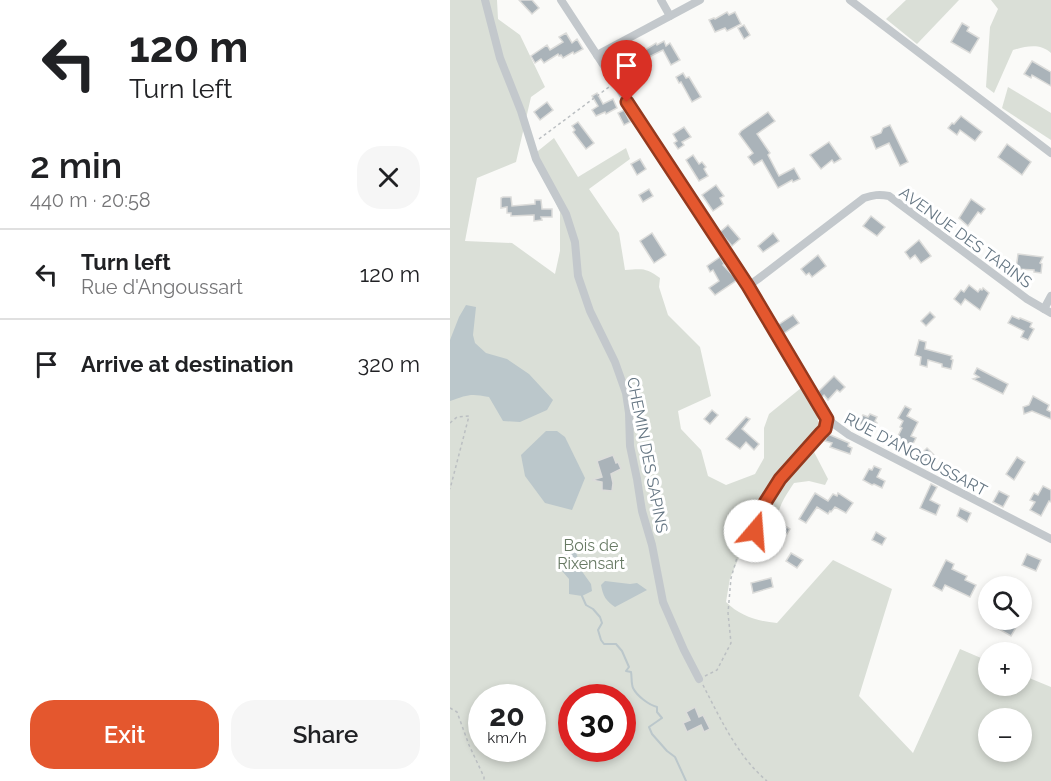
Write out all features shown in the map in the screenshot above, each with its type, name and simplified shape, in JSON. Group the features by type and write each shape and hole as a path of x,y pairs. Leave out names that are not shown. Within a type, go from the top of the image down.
{"street":[{"name":"CHEMIN DES SAPINS","path":"485,0 500,58 531,146 540,168 566,214 575,242 578,276 590,311 615,362 626,393 630,446 663,602 699,678"},
{"name":"RUE D'ANGOUSSART","path":"561,0 748,286 831,424 1051,539"},
{"path":"661,0 670,16"},
{"path":"597,55 700,0"},
{"path":"850,0 1051,153"},
{"name":"AVENUE DES TARINS","path":"748,286 864,198 880,194 889,196 1027,299 1048,311"},
{"path":"1048,311 1051,296"},
{"path":"759,555 754,523 759,510 780,479 825,429 827,419"}],"path":[{"path":"531,146 615,83"},
{"path":"450,423 457,417 469,416 450,489"},
{"path":"754,523 742,537 731,578 728,613 731,643 717,670 699,678 729,733 758,773 767,781"},
{"path":"450,708 457,712 484,781"}],"green space":[{"name":"Bois de Rixensart","path":"450,0 497,0 498,19 520,35 545,87 531,97 516,162 477,178 465,241 512,243 555,274 560,251 560,212 533,155 554,138 578,177 626,148 630,159 589,189 619,233 625,270 643,270 660,278 659,287 668,315 700,347 711,396 678,411 681,429 701,450 708,476 726,485 755,474 764,458 764,428 769,414 801,388 817,415 820,433 812,448 828,479 825,485 809,481 794,483 779,509 776,528 766,537 746,542 730,578 726,602 749,617 777,623 833,560 892,589 859,696 913,753 960,649 978,657 978,696 1032,696 1032,679 1051,687 1051,781 450,781"},
{"path":"906,0 959,0 917,44 886,19"},
{"path":"991,0 1051,0 1051,53 1038,47 1013,50 994,93 986,87 990,27 998,9"},
{"path":"1008,87 1051,113 1051,140 1002,108"}],"shaded area":[{"path":"466,305 476,307 473,335 475,343 486,353 507,359 529,374 553,400 547,410 520,422 503,421 489,397 469,395 450,401 450,340"},
{"path":"546,431 557,431 565,437 585,478 572,510 545,503 525,476 521,455"},
{"path":"571,547 575,548 581,570 591,584 592,591 582,596 569,594 569,579 556,564"},
{"path":"605,581 637,583 647,590 615,607 607,600 603,592 601,585"}],"building":[{"path":"519,0 532,0 539,8 532,14"},
{"path":"727,12 729,15 735,12 741,24 727,31 725,28 715,32 709,20"},
{"path":"962,23 969,27 967,31 979,38 970,53 951,42"},
{"path":"744,25 750,35 744,39 738,28"},
{"path":"566,33 572,43 577,39 583,49 563,58 558,54 544,63 541,59 535,63 531,56 547,45 550,50 563,42 559,37"},
{"path":"664,41 666,46 670,43 680,60 671,65 663,50 649,57 645,50"},
{"path":"1032,61 1051,72 1051,86 1032,75 1031,78 1024,74"},
{"path":"683,73 686,78 689,77 701,97 692,102 676,77"},
{"path":"597,93 603,104 613,99 617,108 596,116 592,110 598,106 592,96"},
{"path":"547,102 553,110 540,120 534,112"},
{"path":"624,110 630,122 624,125 618,113"},
{"path":"768,112 775,121 757,134 770,153 768,155 779,176 794,168 800,179 793,182 792,180 778,188 762,160 754,165 748,157 753,153 739,134"},
{"path":"961,116 982,132 975,141 960,130 957,135 948,128"},
{"path":"578,122 594,143 586,149 573,132 575,130 572,126"},
{"path":"890,125 908,162 900,166 889,143 876,149 871,137 881,133 883,128"},
{"path":"684,127 691,137 682,142 684,145 678,149 674,143 677,141 673,134"},
{"path":"829,142 841,159 834,163 832,160 821,169 810,155"},
{"path":"1007,144 1031,162 1022,175 998,157"},
{"path":"693,155 699,164 702,162 706,167 704,169 708,176 699,181 686,160"},
{"path":"640,159 646,169 637,175 631,164"},
{"path":"716,185 724,196 720,198 723,204 713,211 702,195"},
{"path":"649,189 653,196 643,202 639,195"},
{"path":"503,197 511,197 512,206 535,204 535,200 541,200 542,209 552,209 552,217 541,217 542,220 534,221 534,215 511,216 511,213 507,213 507,207 501,208"},
{"path":"971,199 985,209 981,214 978,212 968,226 959,218"},
{"path":"871,216 885,227 877,236 863,226"},
{"path":"728,225 740,239 732,246 720,232"},
{"path":"652,233 666,255 654,263 640,241"},
{"path":"773,233 779,241 763,252 758,246"},
{"path":"919,240 931,256 921,263 915,255 910,259 905,252"},
{"path":"1018,254 1043,257 1040,263 1042,264 1041,273 1034,272 1034,270 1016,269"},
{"path":"818,255 826,266 812,277 809,273 806,275 801,269"},
{"path":"720,257 723,265 737,280 715,295 709,288 719,281 713,270 710,272 707,266"},
{"path":"969,285 978,292 983,288 989,293 980,310 965,299 961,305 954,299 961,290 964,292"},
{"path":"930,312 935,317 926,326 921,321"},
{"path":"793,315 799,323 783,334 778,325"},
{"path":"1012,316 1032,323 1030,327 1034,329 1028,340 1021,337 1024,331 1008,323"},
{"path":"919,340 926,342 925,349 952,356 951,369 928,360 927,367 920,365 921,357 915,355"},
{"path":"977,368 1008,384 1003,394 973,379 979,377 974,374"},
{"path":"834,376 845,387 840,392 837,390 828,400 824,395 820,396 819,391"},
{"path":"1033,396 1049,405 1047,410 1051,412 1051,419 1032,411 1024,414 1023,407 1029,405"},
{"path":"905,406 911,409 907,416 918,422 911,436 916,438 912,446 908,444 907,448 895,442 903,421 898,418"},
{"path":"712,410 718,415 710,424 704,419"},
{"path":"870,414 877,417 875,421 877,423 874,426 877,428 874,433 858,423 863,415 868,417"},
{"path":"746,417 750,419 742,429 759,444 754,450 746,442 740,449 726,439"},
{"path":"828,434 849,443 848,446 852,448 850,454 830,447 832,443 825,441"},
{"path":"927,448 934,455 923,466 916,459"},
{"path":"613,455 621,469 611,474 612,491 602,490 602,482 592,480 602,477 597,461"},
{"path":"1017,457 1025,462 1014,480 1006,474"},
{"path":"874,466 881,469 877,477 885,481 882,488 863,480 869,469 872,470"},
{"path":"931,484 937,487 930,500 940,505 936,515 920,508"},
{"path":"1043,486 1051,490 1051,502 1049,501 1041,516 1030,510 1035,502 1030,500 1034,493 1038,495"},
{"path":"999,491 1009,496 1003,507 993,502"},
{"path":"815,493 828,501 833,494 837,496 838,493 853,503 846,513 835,507 828,514 817,507 806,523 799,519"},
{"path":"960,508 971,513 967,522 957,516"},
{"path":"774,519 790,529 787,534 771,524"},
{"path":"876,532 886,538 882,545 872,540"},
{"path":"791,553 803,560 797,568 786,561"},
{"path":"1027,554 1041,560 1036,571 1022,565"},
{"path":"946,560 954,564 952,569 967,576 965,580 976,585 970,597 945,585 942,591 933,586"},
{"path":"771,578 773,587 753,593 751,583"},
{"path":"1000,630 1015,630 1011,636"},
{"path":"695,707 699,717 703,715 710,729 704,732 701,725 687,732 683,723 690,720 686,712"}],"waterway":[{"path":"582,596 586,605 600,617 602,623 598,630 601,640 604,644 616,644 622,651 629,667 626,671 631,672 632,686 635,691 644,700 657,707 657,712 662,718 649,727 652,734 675,757 686,781"}],"route":[{"path":"627,102 748,286 827,419 825,429 787,470 759,510 754,523 755,531"}]}
